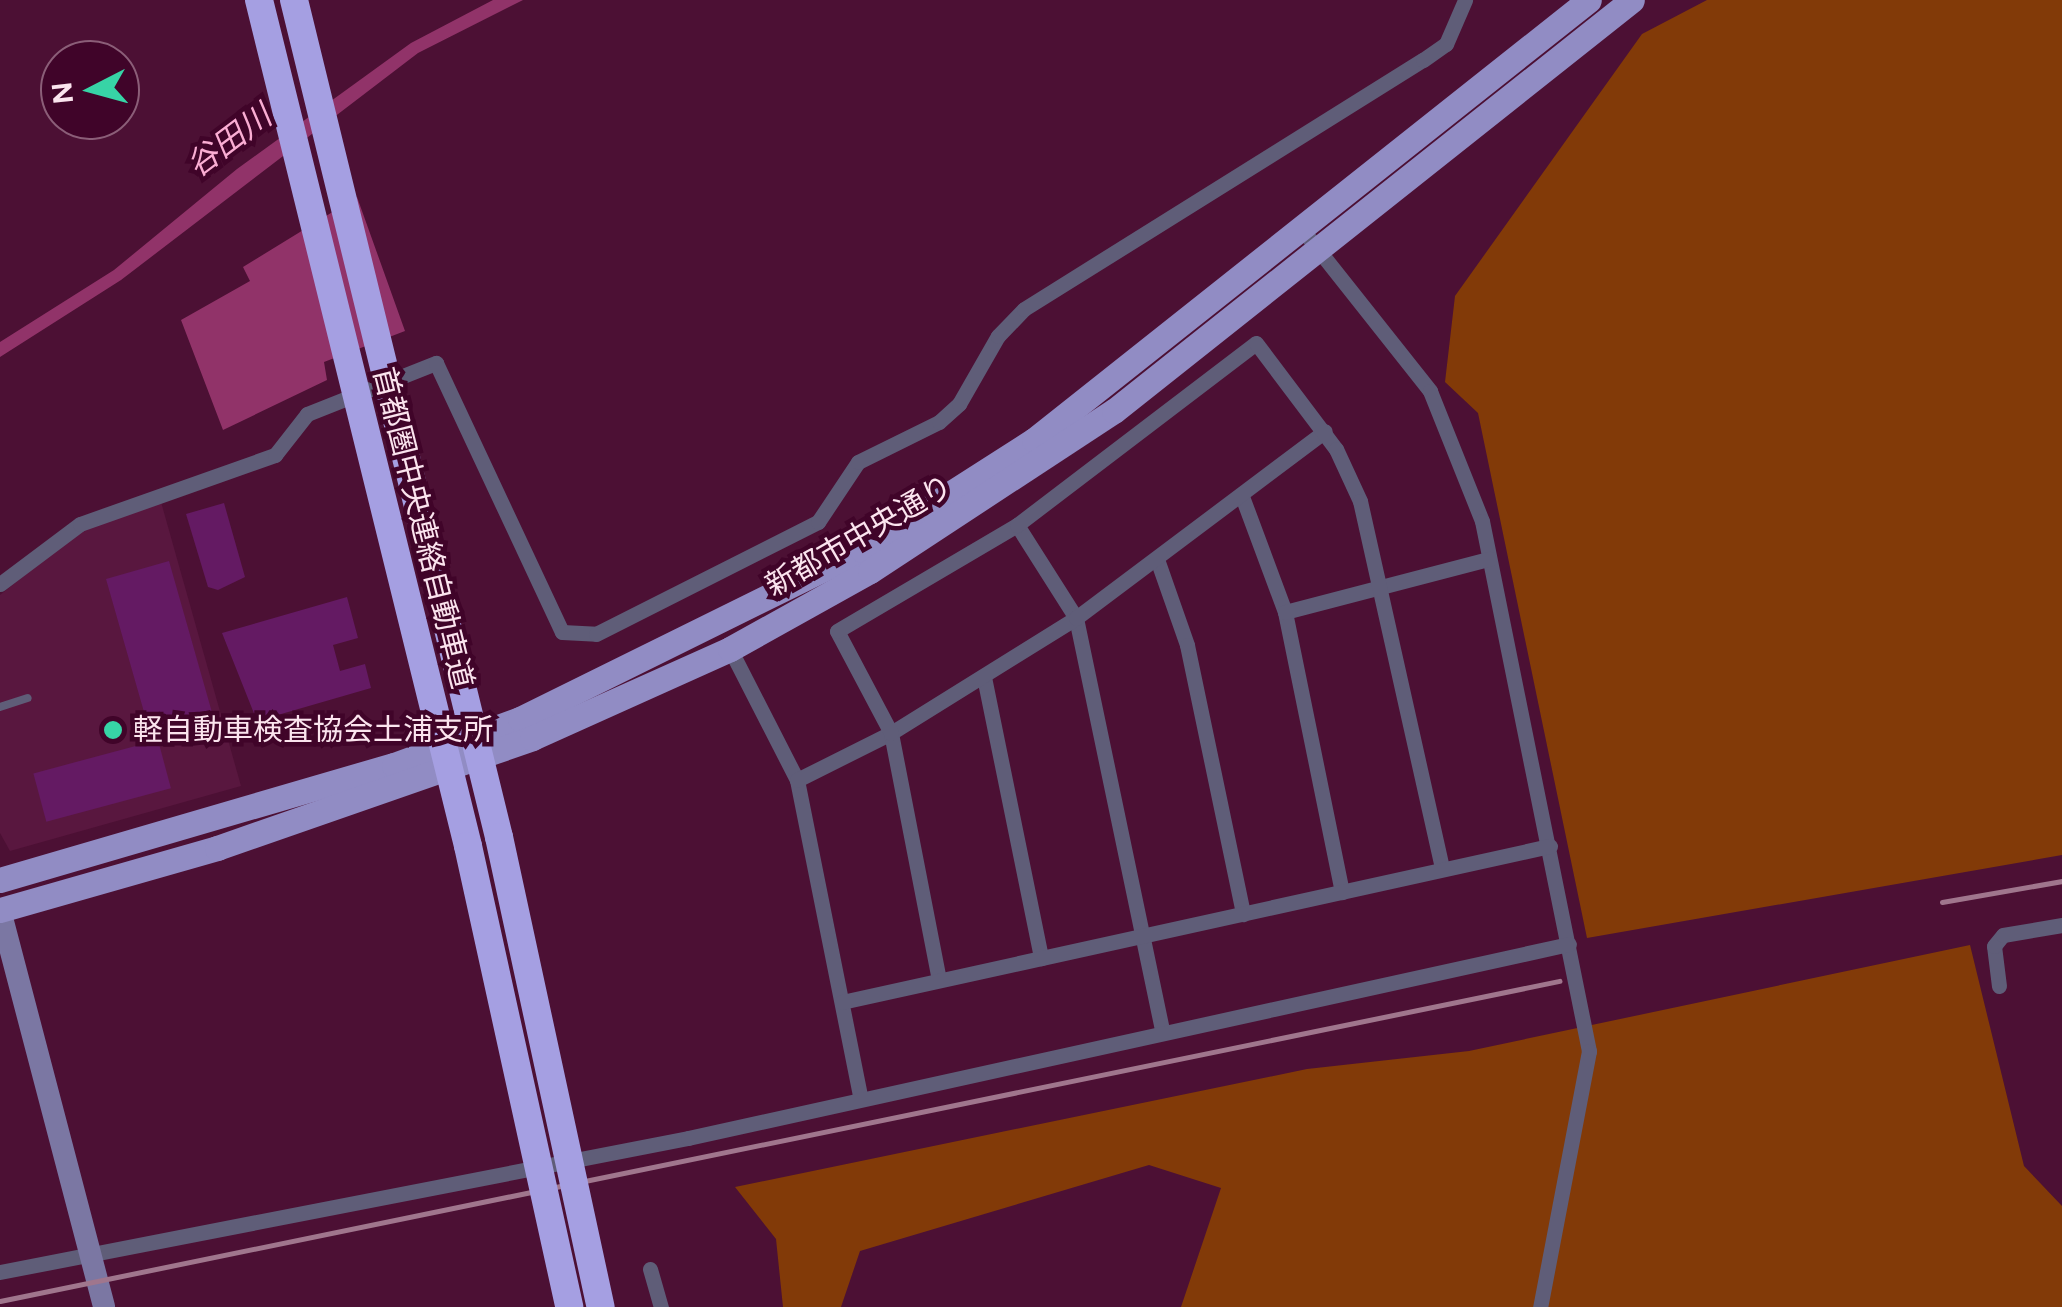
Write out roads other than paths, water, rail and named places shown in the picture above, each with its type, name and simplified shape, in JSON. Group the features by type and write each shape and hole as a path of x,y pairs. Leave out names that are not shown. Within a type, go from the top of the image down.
{"highway":[{"name":"首都圏中央連絡自動車道","path":"259,0 468,846 569,1307"},
{"name":"首都圏中央連絡自動車道","path":"294,0 508,874 601,1307"}],"main road":[{"name":"新都市中央通り","path":"0,880 394,765 520,719 730,622 862,550 1034,440 1589,0"},
{"name":"新都市中央通り","path":"0,910 396,789 730,649 1041,463 1632,0"}],"street":[{"path":"0,584 80,524 274,455 307,414 436,363 562,632 596,634 818,522 858,462 959,404 998,336 1024,310 1446,44 1465,0"},
{"path":"1301,228 1430,390 1489,559 1589,1051 1540,1307"},
{"path":"940,980 891,733 837,632 1017,525 1256,343 1325,431 1360,501 1384,586 1442,869"},
{"path":"797,780 891,733 1076,618 1243,499 1325,431"},
{"path":"1243,499 1286,612 1342,892"},
{"path":"1017,525 1076,618 1162,1032"},
{"path":"1286,612 1489,559"},
{"path":"1158,562 1188,646 1244,914"},
{"path":"730,649 797,780 861,1099"},
{"path":"984,677 1041,958"},
{"path":"842,1002 1550,846"},
{"path":"0,910 95,1256 104,1307"},
{"path":"1999,986 1994,946 2003,935 2062,924"},
{"path":"0,1272 95,1256 861,1099 1569,944"},
{"path":"650,1269 662,1307"}],"lane":[{"path":"0,707 28,698"}],"railway":[{"path":"1942,902 2062,881"},
{"path":"0,1301 1559,981"}],"place":[{"name":"軽自動車検査協会土浦支所","path":"113,730"}],"water label":[{"name":"谷田川","path":"229,141"}]}
